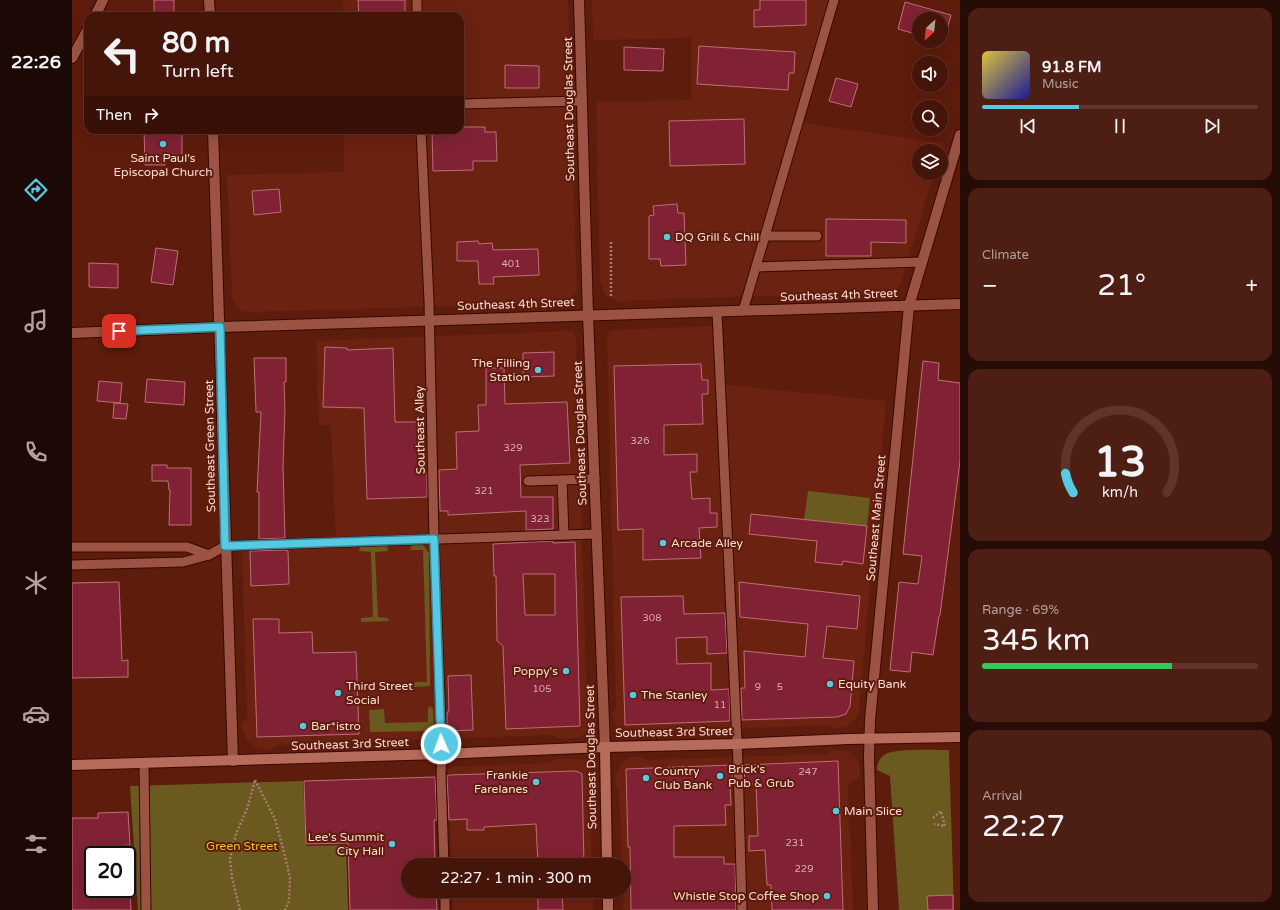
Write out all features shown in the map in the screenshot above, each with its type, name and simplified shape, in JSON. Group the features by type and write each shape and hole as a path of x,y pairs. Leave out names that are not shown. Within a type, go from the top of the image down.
{"main road":[{"name":"Southeast 3rd Street","path":"72,765 442,754 869,738 960,737"},
{"name":"Southeast Douglas Street","path":"605,747 607,858"},
{"path":"608,898 608,910"}],"street":[{"path":"97,12 103,0"},
{"path":"209,0 210,12"},
{"name":"Southeast Douglas Street","path":"579,0 588,315 605,747"},
{"path":"72,58 84,36"},
{"name":"Southeast Green Street","path":"213,134 233,761"},
{"name":"Southeast Main Street","path":"873,910 869,738 908,306 960,135"},
{"name":"Southeast 4th Street","path":"72,333 430,320 960,304"}],"lane":[{"path":"417,0 417,12"},
{"path":"743,311 834,0"},
{"path":"464,104 581,101"},
{"name":"Southeast Alley","path":"421,134 430,320 434,539 442,754 444,858"},
{"path":"766,236 817,236"},
{"path":"756,267 922,262"},
{"path":"717,312 737,744 742,910"},
{"path":"528,481 595,479"},
{"path":"562,480 564,535"},
{"path":"72,565 183,562 210,555 225,546 597,534"},
{"path":"72,547 186,547 210,555"},
{"path":"144,764 146,910"},
{"path":"445,898 445,910"}],"path":[{"path":"611,242 611,296"},
{"path":"240,910 232,878 230,859 236,834 247,809 255,780 275,819 284,852 290,878 289,901 285,910"},
{"path":"932,818 941,811 945,826 934,824"}],"shaded area":[{"path":"342,0 568,0 577,289 575,294 568,301 563,303 249,312 241,311 236,307 232,298 227,175 344,172 344,134 464,134 464,12 343,12"},
{"path":"592,0 830,0 796,122 943,143 912,144 912,180 932,180 901,283 898,288 888,292 617,301 605,295 600,282 596,102 691,100 691,38 593,40"},
{"path":"715,326 717,384 886,401 859,711 855,719 846,727 832,728 829,725 646,732 642,736 636,736 618,729 614,720 613,713 616,706 607,335 610,331 617,330"},
{"path":"568,331 574,333 576,338 587,707 592,711 591,724 585,733 581,736 573,738 558,739 553,735 277,745 271,750 258,748 247,741 242,728 242,724 247,717 242,551 336,546 331,425 319,425 316,341"},
{"path":"833,749 849,752 857,760 860,768 860,777 848,784 853,910 623,910 623,898 631,898 631,858 622,858 619,789 615,784 616,773 622,762 629,758 639,756 648,760 827,754"},
{"path":"555,759 582,760 587,764 593,773 595,780 590,788 592,858 452,858 448,770 450,767 551,763"},
{"path":"453,898 593,898 593,910 453,910"}],"green space":[{"path":"808,491 870,498 867,526 804,520"},
{"path":"387,545 388,551 375,552 378,617 388,618 389,621 361,622 361,618 373,617 371,552 359,551 360,546"},
{"path":"412,545 423,545 429,553 430,686 415,687 412,685 415,682 427,682 423,550 410,550"},
{"path":"430,706 433,709 434,729 432,731 370,732 369,710 384,709 385,723 428,722 428,708"},
{"path":"949,750 954,910 899,910 890,776 877,770 878,763 884,755 891,752"},
{"name":"Green Street","path":"303,781 306,846 346,845 348,910 138,910 136,846 134,846 130,786"}],"building":[{"path":"154,0 174,0 174,12 154,12"},
{"path":"358,0 405,0 405,12 359,12"},
{"path":"760,0 806,0 806,25 754,27 754,10 760,10"},
{"path":"905,2 940,12 912,12 912,33 898,29"},
{"path":"948,14 951,15 948,26"},
{"path":"699,46 795,52 794,73 789,73 788,90 697,84"},
{"path":"624,47 664,49 663,71 624,70"},
{"path":"505,65 539,66 539,88 505,88"},
{"path":"836,78 858,84 851,107 829,101"},
{"path":"744,119 745,164 670,166 669,121"},
{"path":"464,127 485,127 485,132 496,132 497,161 473,161 473,170 433,171 432,134 464,134"},
{"name":"Saint Paul's Episcopal Church","path":"144,134 182,134 182,157 165,158 165,165 145,165"},
{"path":"279,189 281,212 254,215 252,191"},
{"name":"DQ Grill & Chill","path":"677,204 678,213 684,213 686,265 661,266 660,259 649,259 649,216 654,215 653,206"},
{"path":"826,219 906,220 906,243 871,242 871,256 826,256"},
{"path":"478,241 479,244 492,243 493,250 538,249 539,275 493,277 494,284 479,284 478,261 457,261 457,242"},
{"path":"156,248 178,251 173,285 151,282"},
{"path":"89,263 118,264 118,288 89,287"},
{"path":"325,347 347,348 347,350 393,348 395,422 423,422 425,471 427,471 427,497 367,499 364,408 323,407"},
{"name":"The Filling Station","path":"554,352 554,376 523,377 523,353"},
{"path":"254,358 286,358 286,382 284,382 285,410 283,466 285,538 259,539 259,492 257,492 261,412 256,412"},
{"path":"923,361 939,363 938,380 960,383 960,461 940,615 933,655 912,652 910,672 890,670 899,582 918,584 922,556 903,554"},
{"path":"701,364 702,380 708,380 708,394 702,394 703,424 664,425 664,455 697,454 697,472 690,472 692,499 710,498 710,513 717,513 717,527 699,528 701,558 643,560 643,529 618,530 614,366"},
{"path":"486,368 504,368 505,404 567,402 570,463 520,465 521,497 553,497 553,529 526,530 526,511 448,515 448,511 440,511 439,470 457,469 456,432 479,431 478,405 486,405"},
{"path":"147,379 185,382 184,405 145,402"},
{"path":"99,381 122,383 120,403 97,401"},
{"path":"114,403 128,404 126,419 113,418"},
{"path":"152,465 167,465 167,468 191,468 191,525 169,525 170,490 168,481 152,481"},
{"path":"751,514 867,526 863,564 843,561 842,565 815,562 817,541 749,534"},
{"path":"553,541 553,543 575,542 580,726 506,729 503,646 497,641 496,576 494,576 493,544","holes":["523,574 555,574 555,615 525,615"]},
{"path":"250,551 288,551 289,584 251,586"},
{"path":"119,582 122,661 128,660 128,677 72,678 72,583"},
{"path":"739,582 860,596 857,629 827,626 823,658 854,661 850,706 846,714 837,717 742,720 741,688 745,688 744,651 805,657 808,624 740,617"},
{"path":"683,596 684,614 725,613 727,653 707,654 707,637 676,638 677,664 711,663 711,690 729,689 730,721 625,725 621,597"},
{"path":"253,619 279,619 279,633 312,632 313,653 356,652 359,734 257,737"},
{"path":"471,675 473,730 447,731 447,712 449,712 448,676"},
{"path":"838,761 843,910 772,910 771,885 767,885 765,850 749,851 749,836 758,836 756,784 745,784 744,765"},
{"path":"732,765 733,785 730,785 731,805 725,805 726,825 674,826 674,857 724,857 724,864 735,864 736,910 631,910 631,858 630,847 628,847 626,769"},
{"path":"576,771 582,774 584,858 538,858 536,824 484,827 484,830 467,830 467,819 449,820 447,776"},
{"name":"Lee's Summit City Hall","path":"435,777 437,820 434,820 435,858 401,858 401,898 436,898 437,910 350,910 348,843 306,844 304,781"},
{"path":"128,812 130,845 84,846 84,898 130,898 131,910 72,910 72,818 98,818 98,813"},
{"path":"953,895 953,910 928,910 927,896"},
{"path":"538,898 562,898 563,910 538,910"}],"place":[{"name":"Saint Paul's Episcopal Church","path":"163,144"},
{"name":"DQ Grill & Chill","path":"667,237"},
{"name":"The Filling Station","path":"538,370"},
{"name":"Arcade Alley","path":"663,543"},
{"name":"Poppy's","path":"566,671"},
{"name":"Equity Bank","path":"830,684"},
{"name":"Third Street Social","path":"338,693"},
{"name":"The Stanley","path":"633,695"},
{"name":"Bar*istro","path":"303,726"},
{"name":"Brick's Pub & Grub","path":"720,776"},
{"name":"Country Club Bank","path":"646,778"},
{"name":"Frankie Farelanes","path":"536,782"},
{"name":"Main Slice","path":"836,811"},
{"name":"Lee's Summit City Hall","path":"392,844"},
{"name":"Whistle Stop Coffee Shop","path":"827,896"}],"route":[{"path":"119,331 220,327 225,546 434,539 441,744"}]}
